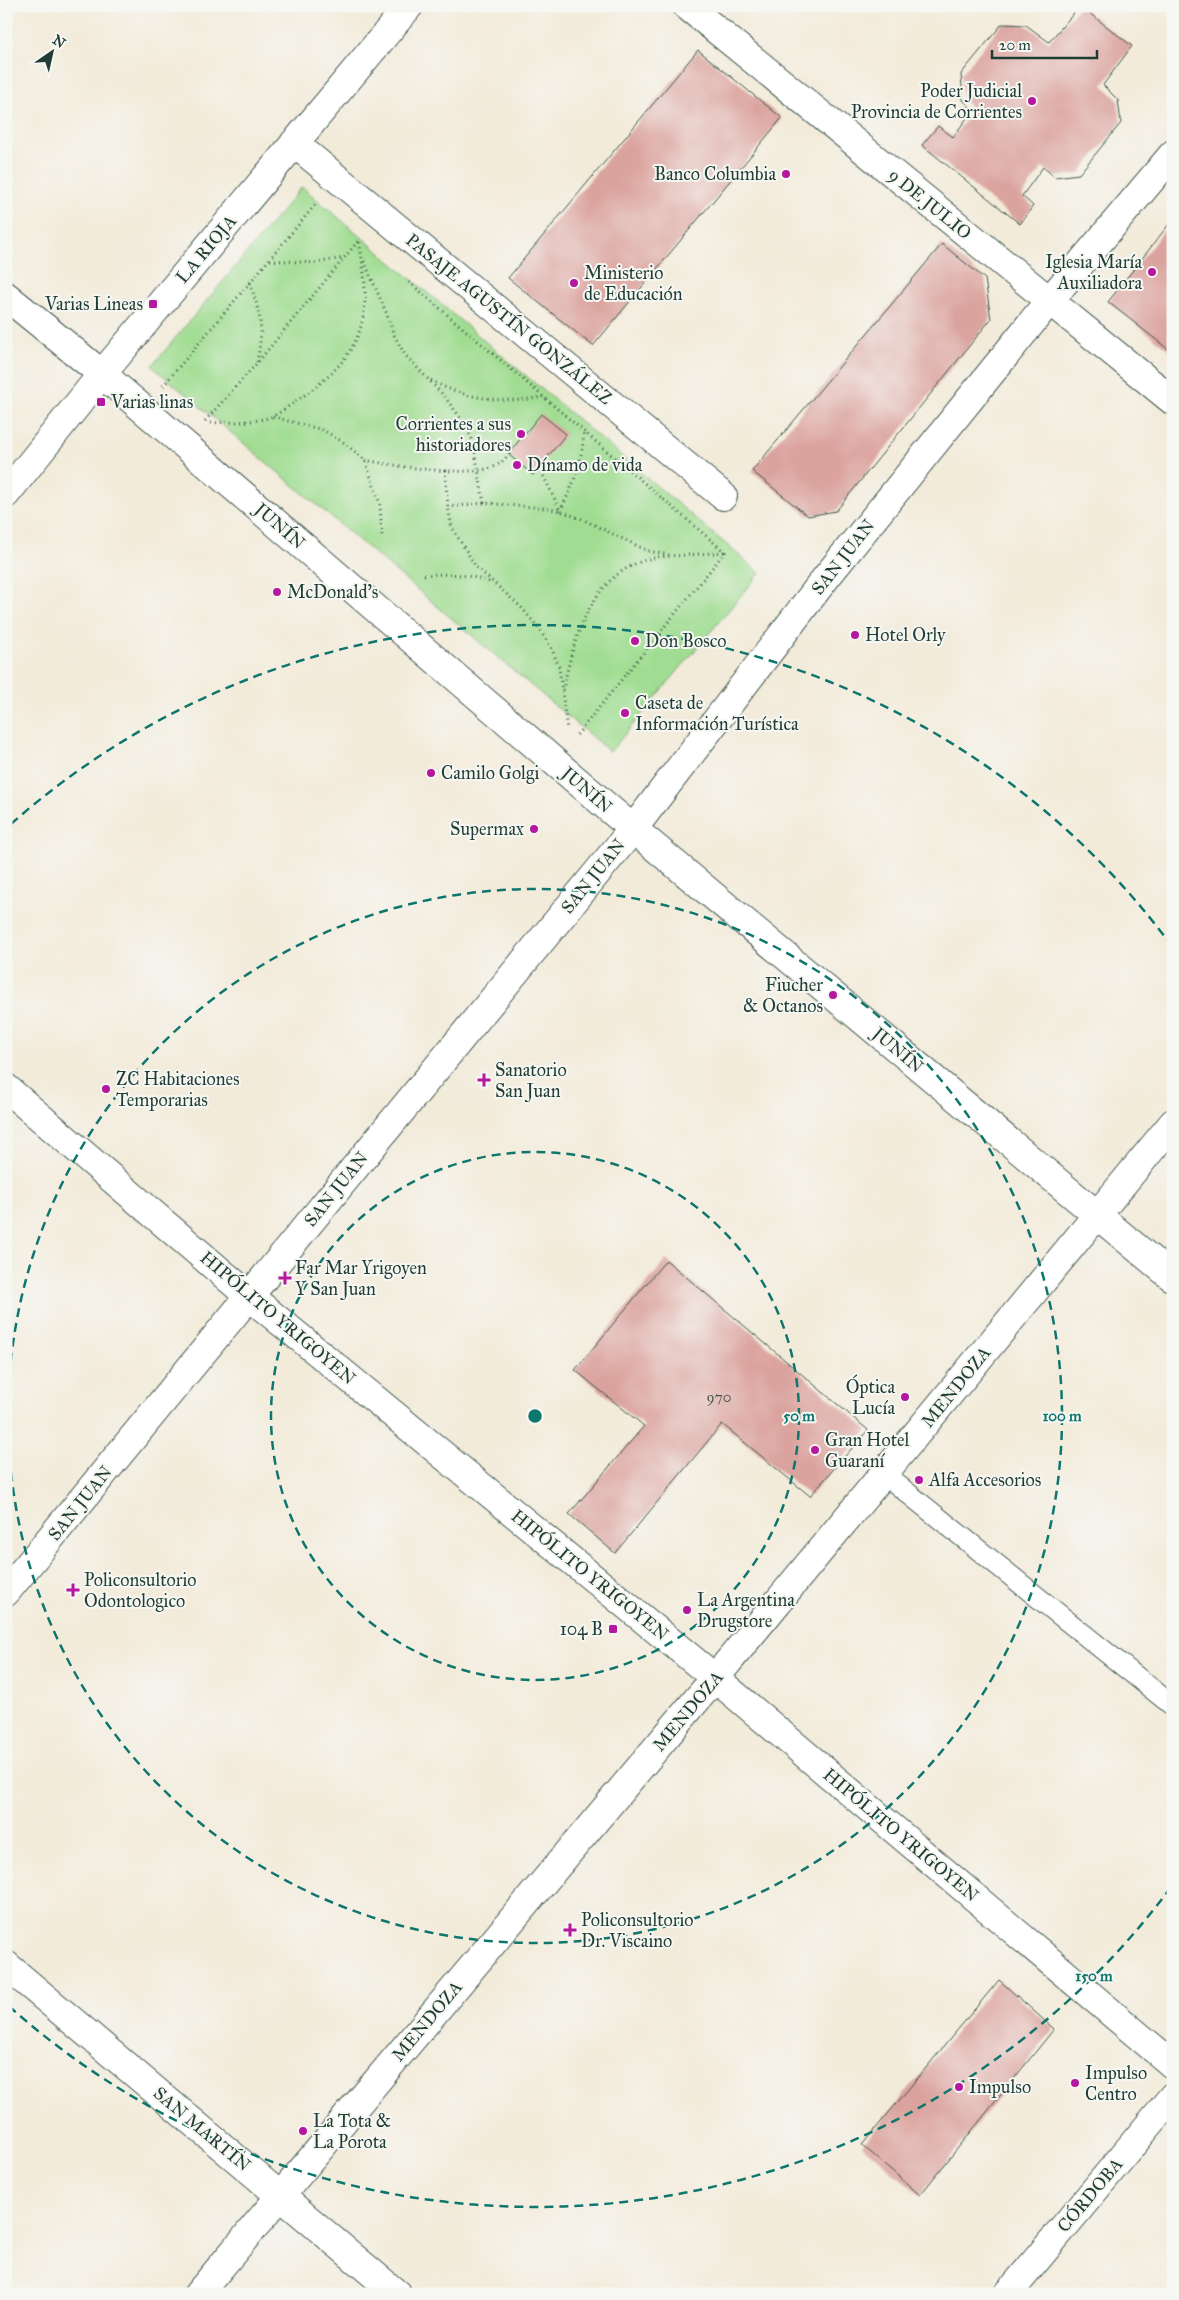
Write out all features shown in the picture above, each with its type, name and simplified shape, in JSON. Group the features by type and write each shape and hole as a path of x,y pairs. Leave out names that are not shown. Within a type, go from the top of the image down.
{"street":[{"name":"LA RIOJA","path":"6,494 102,374 409,6"},
{"name":"9 DE JULIO","path":"687,6 1173,400"},
{"name":"PASAJE AGUSTÍN GONZÁLEZ","path":"294,143 723,496"},
{"name":"SAN JUAN","path":"6,1592 633,829 828,575 1049,301 1173,154"},
{"name":"JUNÍN","path":"6,296 562,753 633,829 1173,1278"},
{"name":"HIPÓLITO YRIGOYEN","path":"6,1088 249,1296 715,1678 1173,2065"},
{"name":"MENDOZA","path":"198,2294 715,1678 1173,1123"},
{"name":"SAN MARTÍN","path":"6,1965 397,2294"},
{"name":"CÓRDOBA","path":"1008,2294 1173,2096"}],"lane":[{"path":"884,1474 1173,1706"}],"path":[{"path":"143,409 316,205 323,211"},
{"path":"352,234 366,246"},
{"path":"359,240 366,287 363,318 353,347 339,366 321,384 272,416 238,422 203,423 257,362 359,240"},
{"path":"362,256 394,336 405,355 462,420 474,441 484,503"},
{"path":"269,260 315,263 343,258"},
{"path":"403,278 725,552"},
{"path":"250,282 262,321 262,338 257,362"},
{"path":"426,378 448,390 490,399 521,402 543,397"},
{"path":"272,416 323,430 343,442 365,460 380,504 382,538"},
{"path":"560,511 578,472 583,453 584,431"},
{"path":"365,460 445,470 478,470 498,465 515,447"},
{"path":"539,468 560,511"},
{"path":"445,470 448,507 452,527 476,567 532,620 551,647 559,667 562,692 562,753"},
{"path":"448,507 484,503 512,504 560,511 617,534 648,551 675,556"},
{"path":"562,753 725,552"},
{"path":"562,692 570,655 580,626 594,599 608,583 628,568 649,559 725,552"},
{"path":"424,575 450,573 472,575 496,584"}],"green space":[{"path":"302,187 760,573 610,752 152,366"}],"building":[{"path":"1080,6 1132,46 1103,85 1118,100 1121,123 1079,174 1055,177 1043,167 1022,196 1033,206 1020,224 922,145 938,126 953,137 973,110 963,100 961,74 1002,24 1026,25 1049,42"},
{"path":"698,50 782,118 593,346 508,278"},
{"name":"Iglesia María Auxiliadora","path":"1173,219 1173,353 1108,302"},
{"path":"942,244 985,279 991,319 836,511 808,516 752,471"},
{"path":"541,414 566,434 533,475 508,454"},
{"name":"Gran Hotel Guaraní","path":"666,1260 868,1430 810,1496 722,1424 615,1553 569,1514 644,1426 575,1370"},
{"name":"Impulso","path":"999,1980 1054,2029 920,2195 862,2145"}],"place":[{"name":"Poder Judicial Provincia de Corrientes","path":"1032,101"},
{"name":"Banco Columbia","path":"786,174"},
{"name":"Iglesia María Auxiliadora","path":"1152,272"},
{"name":"Ministerio de Educación","path":"574,283"},
{"name":"Varias Lineas","path":"153,304"},
{"name":"Varias linas","path":"101,402"},
{"name":"Corrientes a sus historiadores","path":"521,434"},
{"name":"Dínamo de vida","path":"517,465"},
{"name":"McDonald's","path":"277,592"},
{"name":"Hotel Orly","path":"855,635"},
{"name":"Don Bosco","path":"635,641"},
{"name":"Caseta de Información Turística","path":"625,713"},
{"name":"Camilo Golgi","path":"431,773"},
{"name":"Supermax","path":"534,829"},
{"name":"Fiucher & Octanos","path":"833,995"},
{"name":"Sanatorio San Juan","path":"484,1080"},
{"name":"ZC Habitaciones Temporarias","path":"106,1089"},
{"name":"Far Mar Yrigoyen Y San Juan","path":"285,1278"},
{"name":"Óptica Lucía","path":"905,1397"},
{"name":"Gran Hotel Guaraní","path":"815,1450"},
{"name":"Alfa Accesorios","path":"919,1480"},
{"name":"Policonsultorio Odontologico","path":"73,1590"},
{"name":"La Argentina Drugstore","path":"687,1610"},
{"name":"104 B","path":"613,1629"},
{"name":"Policonsultorio Dr. Viscaino","path":"570,1930"},
{"name":"Impulso Centro","path":"1075,2083"},
{"name":"Impulso","path":"959,2087"},
{"name":"La Tota & La Porota","path":"303,2131"}]}
